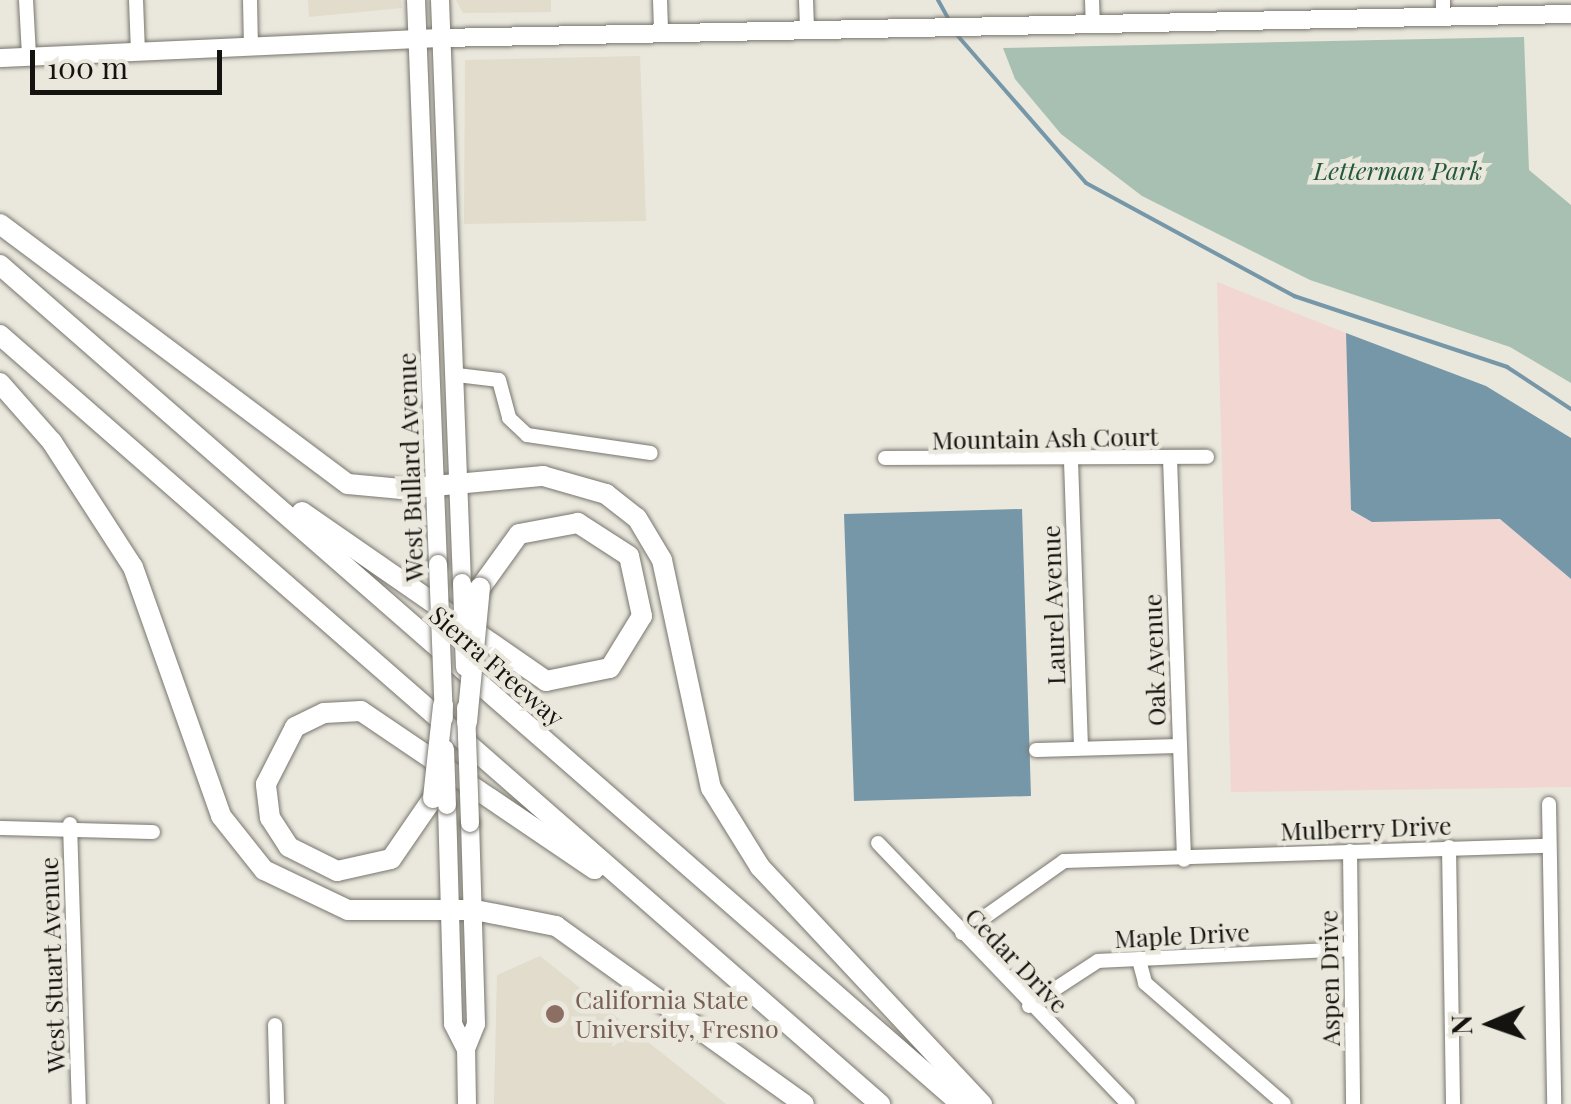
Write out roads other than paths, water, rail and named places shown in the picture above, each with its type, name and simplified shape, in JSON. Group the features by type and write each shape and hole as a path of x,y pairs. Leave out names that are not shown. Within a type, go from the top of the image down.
{"highway":[{"path":"0,224 314,465 375,489 543,476 606,494 637,518 662,560 711,788 760,867 982,1104"},
{"name":"Sierra Freeway","path":"0,265 960,1104"},
{"path":"0,335 880,1104"},
{"path":"0,382 52,442 133,567 214,800 246,852 326,904 474,910 586,939 804,1104"},
{"path":"199,437 546,681 610,668 642,616 629,556 578,523 519,534 471,585 467,722"},
{"path":"443,706 440,801 391,859 336,871 289,847 270,818 266,784 276,751 309,718 340,710 380,717 701,946"}],"main road":[{"name":"West Bullard Avenue","path":"416,0 443,706"},
{"name":"West Bullard Avenue","path":"440,0 459,480 471,585"},
{"path":"0,58 442,38 1351,20 1443,8 1571,14"},
{"path":"427,253 446,364 456,375"},
{"path":"467,722 476,1024 466,1049 467,1104"},
{"path":"440,801 450,912 453,1024 466,1049"}],"street":[{"path":"26,0 29,56"},
{"path":"136,0 138,52"},
{"path":"250,0 251,46"},
{"path":"660,0 661,33"},
{"path":"806,0 807,30"},
{"path":"1092,0 1093,24"},
{"path":"1350,0 1351,20"},
{"path":"456,375 498,380 509,418 526,435 652,453"},
{"name":"Mountain Ash Court","path":"885,458 1071,461 1207,456"},
{"name":"Oak Avenue","path":"1170,458 1184,860"},
{"name":"Laurel Avenue","path":"1071,461 1081,748"},
{"path":"1036,750 1180,746"},
{"path":"1549,804 1554,1104"},
{"path":"0,828 70,824 153,832"},
{"name":"West Stuart Avenue","path":"70,824 80,1104"},
{"name":"Cedar Drive","path":"878,843 1029,1006 1128,1104"},
{"name":"Mulberry Drive","path":"962,933 1064,861 1549,846"},
{"path":"1450,847 1453,1104"},
{"name":"Aspen Drive","path":"1350,850 1353,1104"},
{"name":"Maple Drive","path":"1029,1006 1072,971 1138,960 1351,949"},
{"path":"1138,960 1146,983 1284,1104"},
{"path":"275,1026 278,1104"}],"water":[{"path":"1346,333 1486,386 1571,438 1571,579 1500,519 1372,522 1351,510"},
{"path":"1022,509 1031,796 854,801 844,514"}],"waterway":[{"path":"938,0 950,22"},
{"path":"957,35 1086,183 1294,296 1507,367 1571,409"}],"place":[{"name":"California State University, Fresno","path":"555,1014"}],"park label":[{"name":"Letterman Park","path":"1398,170"}]}
